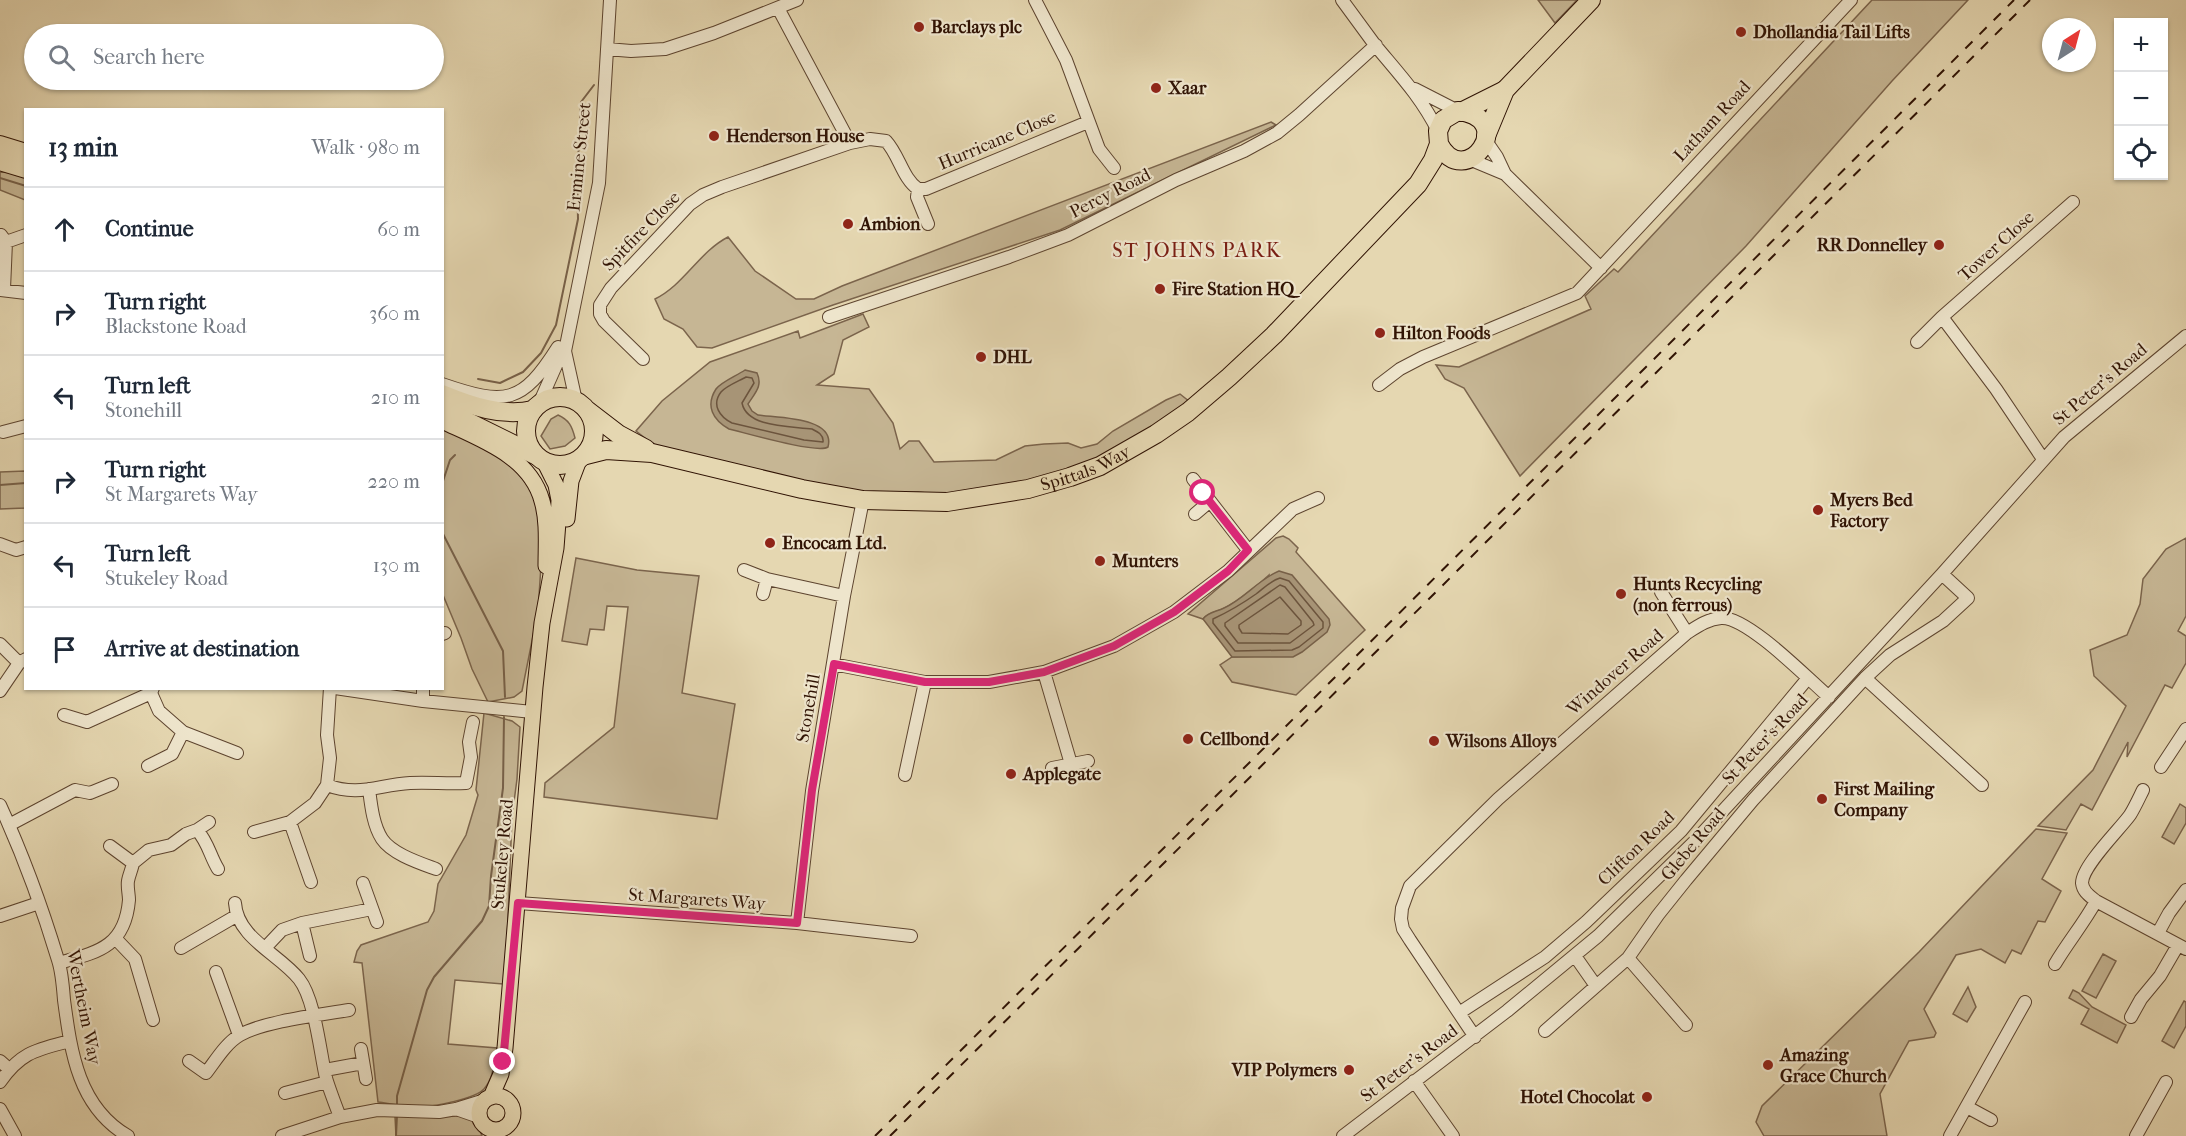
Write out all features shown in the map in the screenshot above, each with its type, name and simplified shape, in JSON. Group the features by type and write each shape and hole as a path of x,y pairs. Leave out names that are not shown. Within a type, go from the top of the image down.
{"highway":[{"path":"1418,184 1431,163 1443,120 1505,90 1591,0"},
{"path":"1418,184 1462,159 1477,155 1486,139 1505,90"},
{"path":"1459,111 1479,118 1483,124 1486,139"},
{"path":"1438,137 1449,156 1462,159"},
{"path":"0,145 24,152"},
{"path":"0,161 24,169"},
{"name":"Spittals Way","path":"582,458 606,450 652,453 802,489 863,501 947,502 1028,489 1100,466 1188,412 1229,377 1274,335 1418,184"},
{"path":"444,395 497,411 521,413 557,397 582,406 593,422 595,433 592,445 582,458 568,465 557,466 444,411"},
{"name":"Spittals Way","path":"582,406 618,434 652,453"},
{"path":"536,407 528,418 526,437 540,459"}],"main road":[{"path":"444,422 499,449 522,467 534,483 542,500 545,520 547,599"},
{"name":"Stukeley Road","path":"542,638 549,629 553,611 564,552 572,481 582,458"},
{"name":"Stukeley Road","path":"494,1098 501,1074 508,1013 532,712 542,623 556,548 559,500 556,485 540,459"},
{"path":"494,1098 510,1104 513,1113 502,1132 486,1127 480,1107 494,1098"}],"street":[{"name":"Ermine Street","path":"536,407 565,351 598,183 610,0"},
{"path":"607,49 632,51 665,49 797,0"},
{"path":"1035,0 1066,60 1099,149 1114,168"},
{"path":"1342,0 1412,87 1428,112 1438,137"},
{"name":"Latham Road","path":"1379,386 1400,369 1422,357 1577,293 1851,0"},
{"path":"778,8 850,143"},
{"name":"Percy Road","path":"829,317 1068,235 1176,180 1244,151 1277,133 1376,45"},
{"path":"1412,87 1459,111"},
{"name":"Hurricane Close","path":"918,189 926,189 1088,122"},
{"path":"1486,139 1505,174 1602,268"},
{"name":"Spitfire Close","path":"643,359 604,321 600,314 600,305 610,288 686,208 703,195 850,143 870,140 886,141 895,151 912,184 918,189 917,197 928,224"},
{"path":"1462,159 1505,174"},
{"name":"Tower Close","path":"1917,342 2073,202"},
{"path":"24,235 4,239 2,289 24,293"},
{"path":"1942,318 1996,389 2043,459"},
{"path":"444,385 486,396 508,396 526,389 533,383 568,334"},
{"name":"St Peter's Road","path":"1343,1136 1475,1036 1575,956 1694,842 1942,574 2064,437 2186,336"},
{"name":"Ermine Street","path":"565,351 582,406"},
{"path":"3,432 24,427"},
{"path":"1193,479 1248,550"},
{"path":"834,664 925,682 989,682 1044,672 1114,646 1174,612 1228,571 1293,509 1318,498"},
{"name":"Stonehill","path":"797,923 812,790 844,596 863,501"},
{"path":"1195,514 1209,502"},
{"path":"0,544 16,550 24,548"},
{"path":"744,570 767,579 844,596"},
{"name":"Glebe Road","path":"1545,1031 1628,958 1665,906 1746,809 1865,678 1890,655 1943,621 1968,598 1942,574"},
{"path":"763,594 767,579"},
{"path":"1660,591 1687,633"},
{"name":"Windover Road","path":"1475,1036 1403,929 1402,908 1410,886 1498,799 1687,633 1705,622 1722,618 1737,620 1773,647 1828,697"},
{"path":"0,644 22,661 0,691"},
{"path":"1044,672 1071,764"},
{"name":"Clifton Road","path":"1459,1013 1545,957 1586,922 1681,831 1808,678"},
{"path":"1865,678 1982,785"},
{"path":"905,775 925,682"},
{"path":"254,832 290,822 315,803 327,784 330,758 327,735 330,690"},
{"path":"360,690 423,695 532,712"},
{"path":"64,715 87,722 152,691 159,711 183,732 237,753"},
{"path":"327,784 339,790 357,792 387,785 466,783 471,757 469,742 473,722"},
{"path":"2161,767 2186,729"},
{"path":"148,766 172,754 183,732"},
{"path":"1052,768 1088,761"},
{"path":"9,825 75,790 90,793 112,784"},
{"path":"369,789 372,812 383,840 403,856 436,870"},
{"path":"2131,1017 2141,999 2182,947 2096,901 2087,894 2082,886 2082,879 2099,850 2130,815 2143,790"},
{"name":"Wertheim Way","path":"0,805 25,861 59,963 70,1041 81,1082 98,1110 128,1136"},
{"path":"59,963 99,951 116,938 125,920 129,899 128,881 134,863 149,850 171,845 209,822"},
{"path":"290,822 311,882"},
{"path":"197,830 210,849 218,869"},
{"path":"110,846 134,863"},
{"path":"363,883 377,922"},
{"path":"2158,933 2186,890"},
{"path":"2055,964 2096,901"},
{"path":"0,916 39,903"},
{"name":"St Margarets Way","path":"518,903 797,923 910,936"},
{"path":"265,948 282,930 302,922 372,909"},
{"path":"182,948 235,910 248,932 286,965 300,981 308,995 326,1076 340,1117"},
{"path":"302,922 310,956"},
{"path":"116,938 135,959 153,1020"},
{"path":"1575,956 1596,986"},
{"path":"1628,958 1686,1025"},
{"path":"216,972 216,987 239,1035"},
{"path":"1950,1136 2025,1002"},
{"path":"189,1061 206,1072 239,1035 274,1024 349,1010"},
{"path":"0,1082 5,1065 31,1052 70,1041"},
{"path":"361,1049 366,1079"},
{"path":"285,1093 363,1063"},
{"path":"1414,1081 1453,1136"},
{"path":"2136,1136 2166,1082"},
{"path":"282,1136 340,1117 377,1110 439,1112 494,1098"},
{"path":"1967,1107 1991,1120"},
{"path":"0,1109 15,1136"},
{"path":"456,1109 486,1127"}],"shaded area":[{"path":"1538,0 1577,0 1555,23"},
{"path":"1872,0 1968,0 1892,81 1746,246 1520,476 1464,388 1445,379 1436,365 1459,367 1591,309 1585,296 1614,269 1618,272"},
{"path":"1271,122 1276,125 1060,230 833,305 712,348 697,347 683,329 664,319 655,299 675,286 708,251 728,237 755,271 796,299 814,299 842,286"},
{"path":"0,172 16,173 24,177 24,200 0,190"},
{"path":"863,314 869,327 843,340 834,374 817,385 869,389 893,423 900,449 909,441 919,441 934,462 996,460 1025,446 1044,444 1068,443 1081,448 1097,444 1113,431 1180,394 1195,406 1156,436 1054,476 953,496 918,492 860,495 654,445 636,431 662,401 710,362 798,331 800,338"},
{"path":"558,415 570,424 575,438 565,446 550,449 541,436 551,419"},
{"path":"444,427 506,460 522,476 536,497 543,535 538,611 522,691 514,697 488,702 472,669 444,597"},
{"path":"24,471 24,508 0,509 0,472"},
{"path":"1283,536 1298,548 1296,552 1365,630 1296,695 1232,682 1220,665 1232,657 1262,656 1269,575 1237,601 1203,619 1188,614 1276,538"},
{"path":"2186,538 2186,616 2178,631 2186,636 2186,663 2172,688 2165,685 2127,757 2128,742 2092,810 2081,804 2066,830 2038,826 2093,770 2126,706 2094,676 2090,650 2127,635 2140,604 2143,579 2166,549"},
{"path":"576,558 637,570 699,576 682,693 735,704 717,819 544,797 545,783 614,727 628,607 607,606 604,630 590,629 587,645 562,641"},
{"path":"484,713 512,721 520,727 512,817 506,968 503,984 455,980 448,1044 497,1048 492,1075 487,1085 479,1093 454,1101 421,1107 378,1102 362,963 354,962 361,945 428,922 434,911 438,884 466,835 478,795 476,790"},
{"path":"2180,804 2186,808 2186,823 2174,844 2162,837"},
{"path":"2036,829 2067,833 2042,879 2061,891 2045,922 2038,921 2021,954 2012,950 2005,963 1981,949 1956,955 1924,1009 1936,1033 1934,1037 1909,1041 1880,1094 1887,1136 1764,1136 1756,1122 1762,1106 1919,952"},
{"path":"2103,954 2116,961 2096,998 2082,991"},
{"path":"1968,987 1976,1007 1967,1022 1953,1014"},
{"path":"2073,990 2092,1007 2126,1025 2117,1043 2081,1024 2089,1009 2069,998"},
{"path":"2184,1001 2186,1002 2186,1026 2174,1048 2162,1041"},
{"path":"395,1116 465,1116 477,1122 482,1136 396,1136"}],"water":[{"path":"745,370 757,373 759,378 757,389 748,404 752,411 758,415 815,424 828,437 828,447 810,448 781,442 729,429 719,421 711,407 716,389"},
{"path":"1279,571 1292,575 1329,619 1330,625 1327,632 1293,657 1232,657 1203,619 1210,613 1238,600"}],"waterway":[{"path":"578,162 581,102 594,85"},
{"path":"478,379 500,383 523,372 541,353 556,325 578,219 577,174"},
{"path":"0,178 24,185"},
{"path":"444,478 450,460 455,455"},
{"path":"0,485 24,483"},
{"path":"444,536 503,651 505,697"},
{"path":"397,1106 397,1096 427,990 434,977 482,921 489,906 503,788 504,717"},
{"path":"396,1136 397,1115"}],"railway":[{"path":"875,1136 2014,0"},
{"path":"890,1136 2030,0"}],"place":[{"name":"Barclays plc","path":"919,27"},
{"name":"Dhollandia Tail Lifts","path":"1741,32"},
{"name":"Xaar","path":"1156,88"},
{"name":"Henderson House","path":"714,136"},
{"name":"Ambion","path":"848,224"},
{"name":"RR Donnelley","path":"1939,245"},
{"name":"Fire Station HQ","path":"1160,289"},
{"name":"Hilton Foods","path":"1380,333"},
{"name":"DHL","path":"981,357"},
{"name":"Myers Bed Factory","path":"1818,510"},
{"name":"Encocam Ltd.","path":"770,543"},
{"name":"Munters","path":"1100,561"},
{"name":"Hunts Recycling (non ferrous)","path":"1621,594"},
{"name":"Cellbond","path":"1188,739"},
{"name":"Wilsons Alloys","path":"1434,741"},
{"name":"Applegate","path":"1011,774"},
{"name":"First Mailing Company","path":"1822,799"},
{"name":"Amazing Grace Church","path":"1768,1065"},
{"name":"VIP Polymers","path":"1349,1070"},
{"name":"Hotel Chocolat","path":"1647,1097"}],"district":[{"name":"ST JOHNS PARK","path":"1197,250"}],"route":[{"path":"503,1062 518,903 797,923 812,790 834,664 925,682 989,682 1044,672 1114,646 1186,604 1228,571 1248,550 1203,493"}]}
